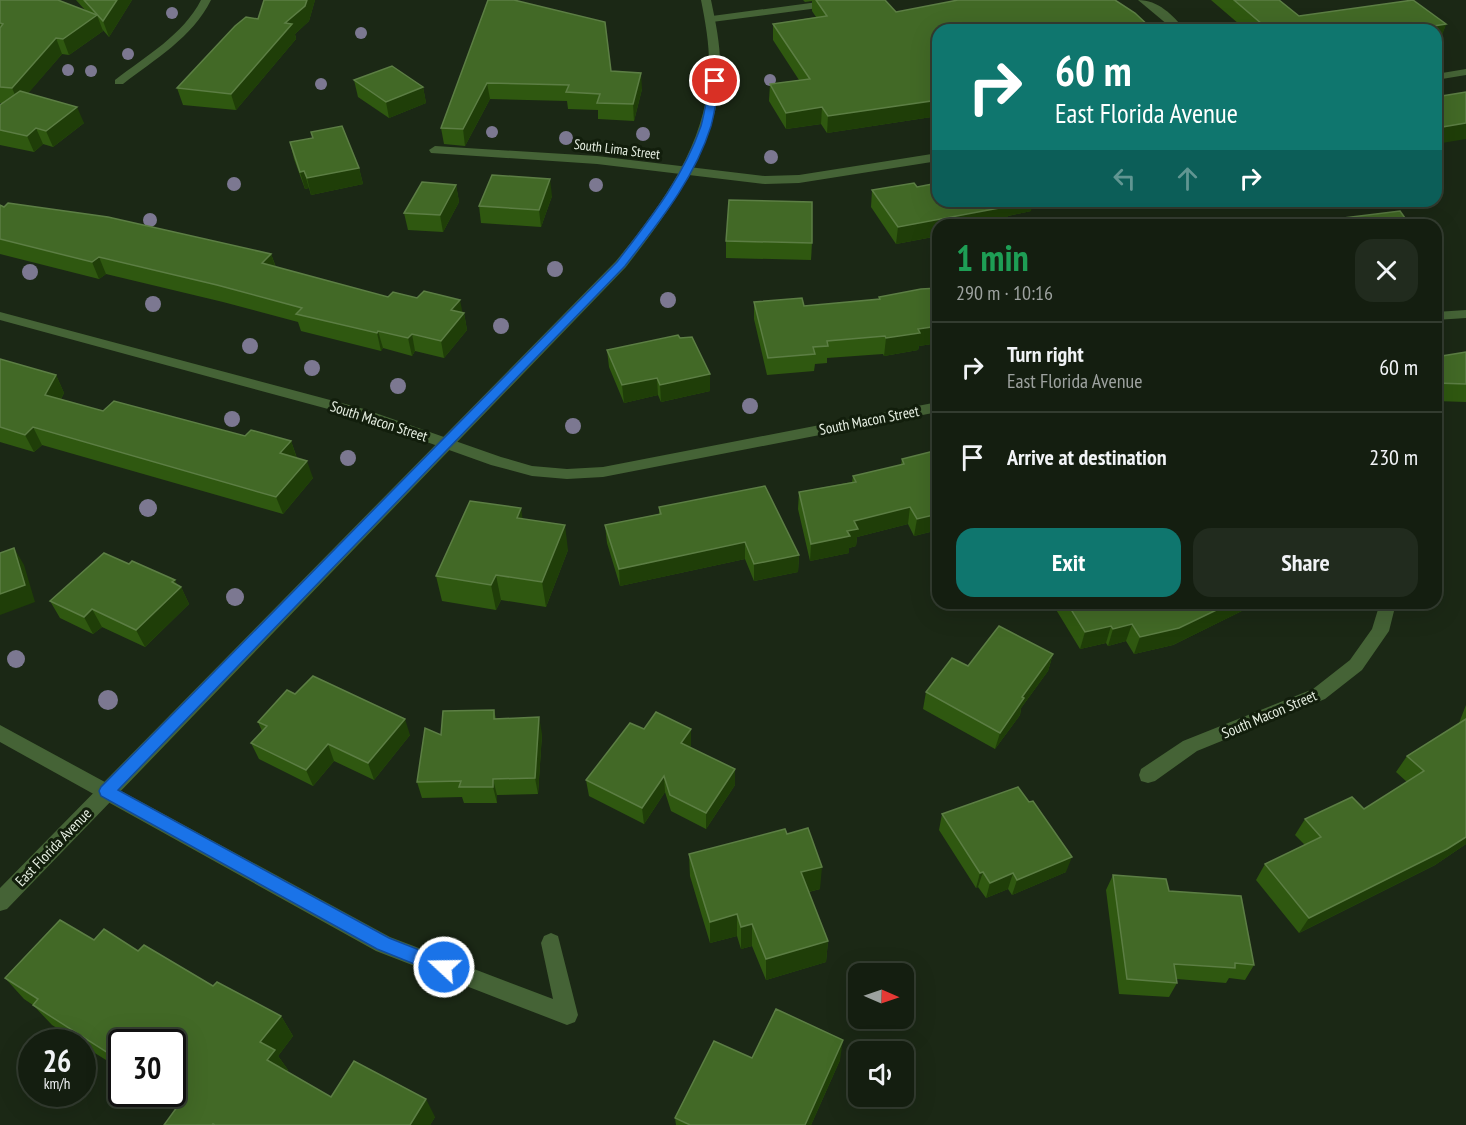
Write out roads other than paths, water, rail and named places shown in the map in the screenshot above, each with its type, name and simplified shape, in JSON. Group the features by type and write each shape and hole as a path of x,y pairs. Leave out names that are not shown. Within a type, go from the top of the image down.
{"street":[{"path":"119,82 189,26 201,12 206,0"},
{"name":"East Florida Avenue","path":"0,902 621,264 670,200 697,150 712,103 716,59 712,19 706,0"},
{"path":"712,19 856,0"},
{"path":"1143,0 1155,7 1173,24"},
{"path":"1442,76 1466,72"},
{"name":"South Lima Street","path":"435,150 597,160 765,180 799,179 932,158"},
{"path":"1442,316 1466,314"},
{"name":"South Macon Street","path":"0,316 359,412 496,461 532,471 567,474 603,472 932,408"},
{"name":"South Macon Street","path":"1148,775 1190,746 1319,694 1356,665 1380,631 1386,609"},
{"path":"0,733 383,944 567,1015 551,943"}]}
